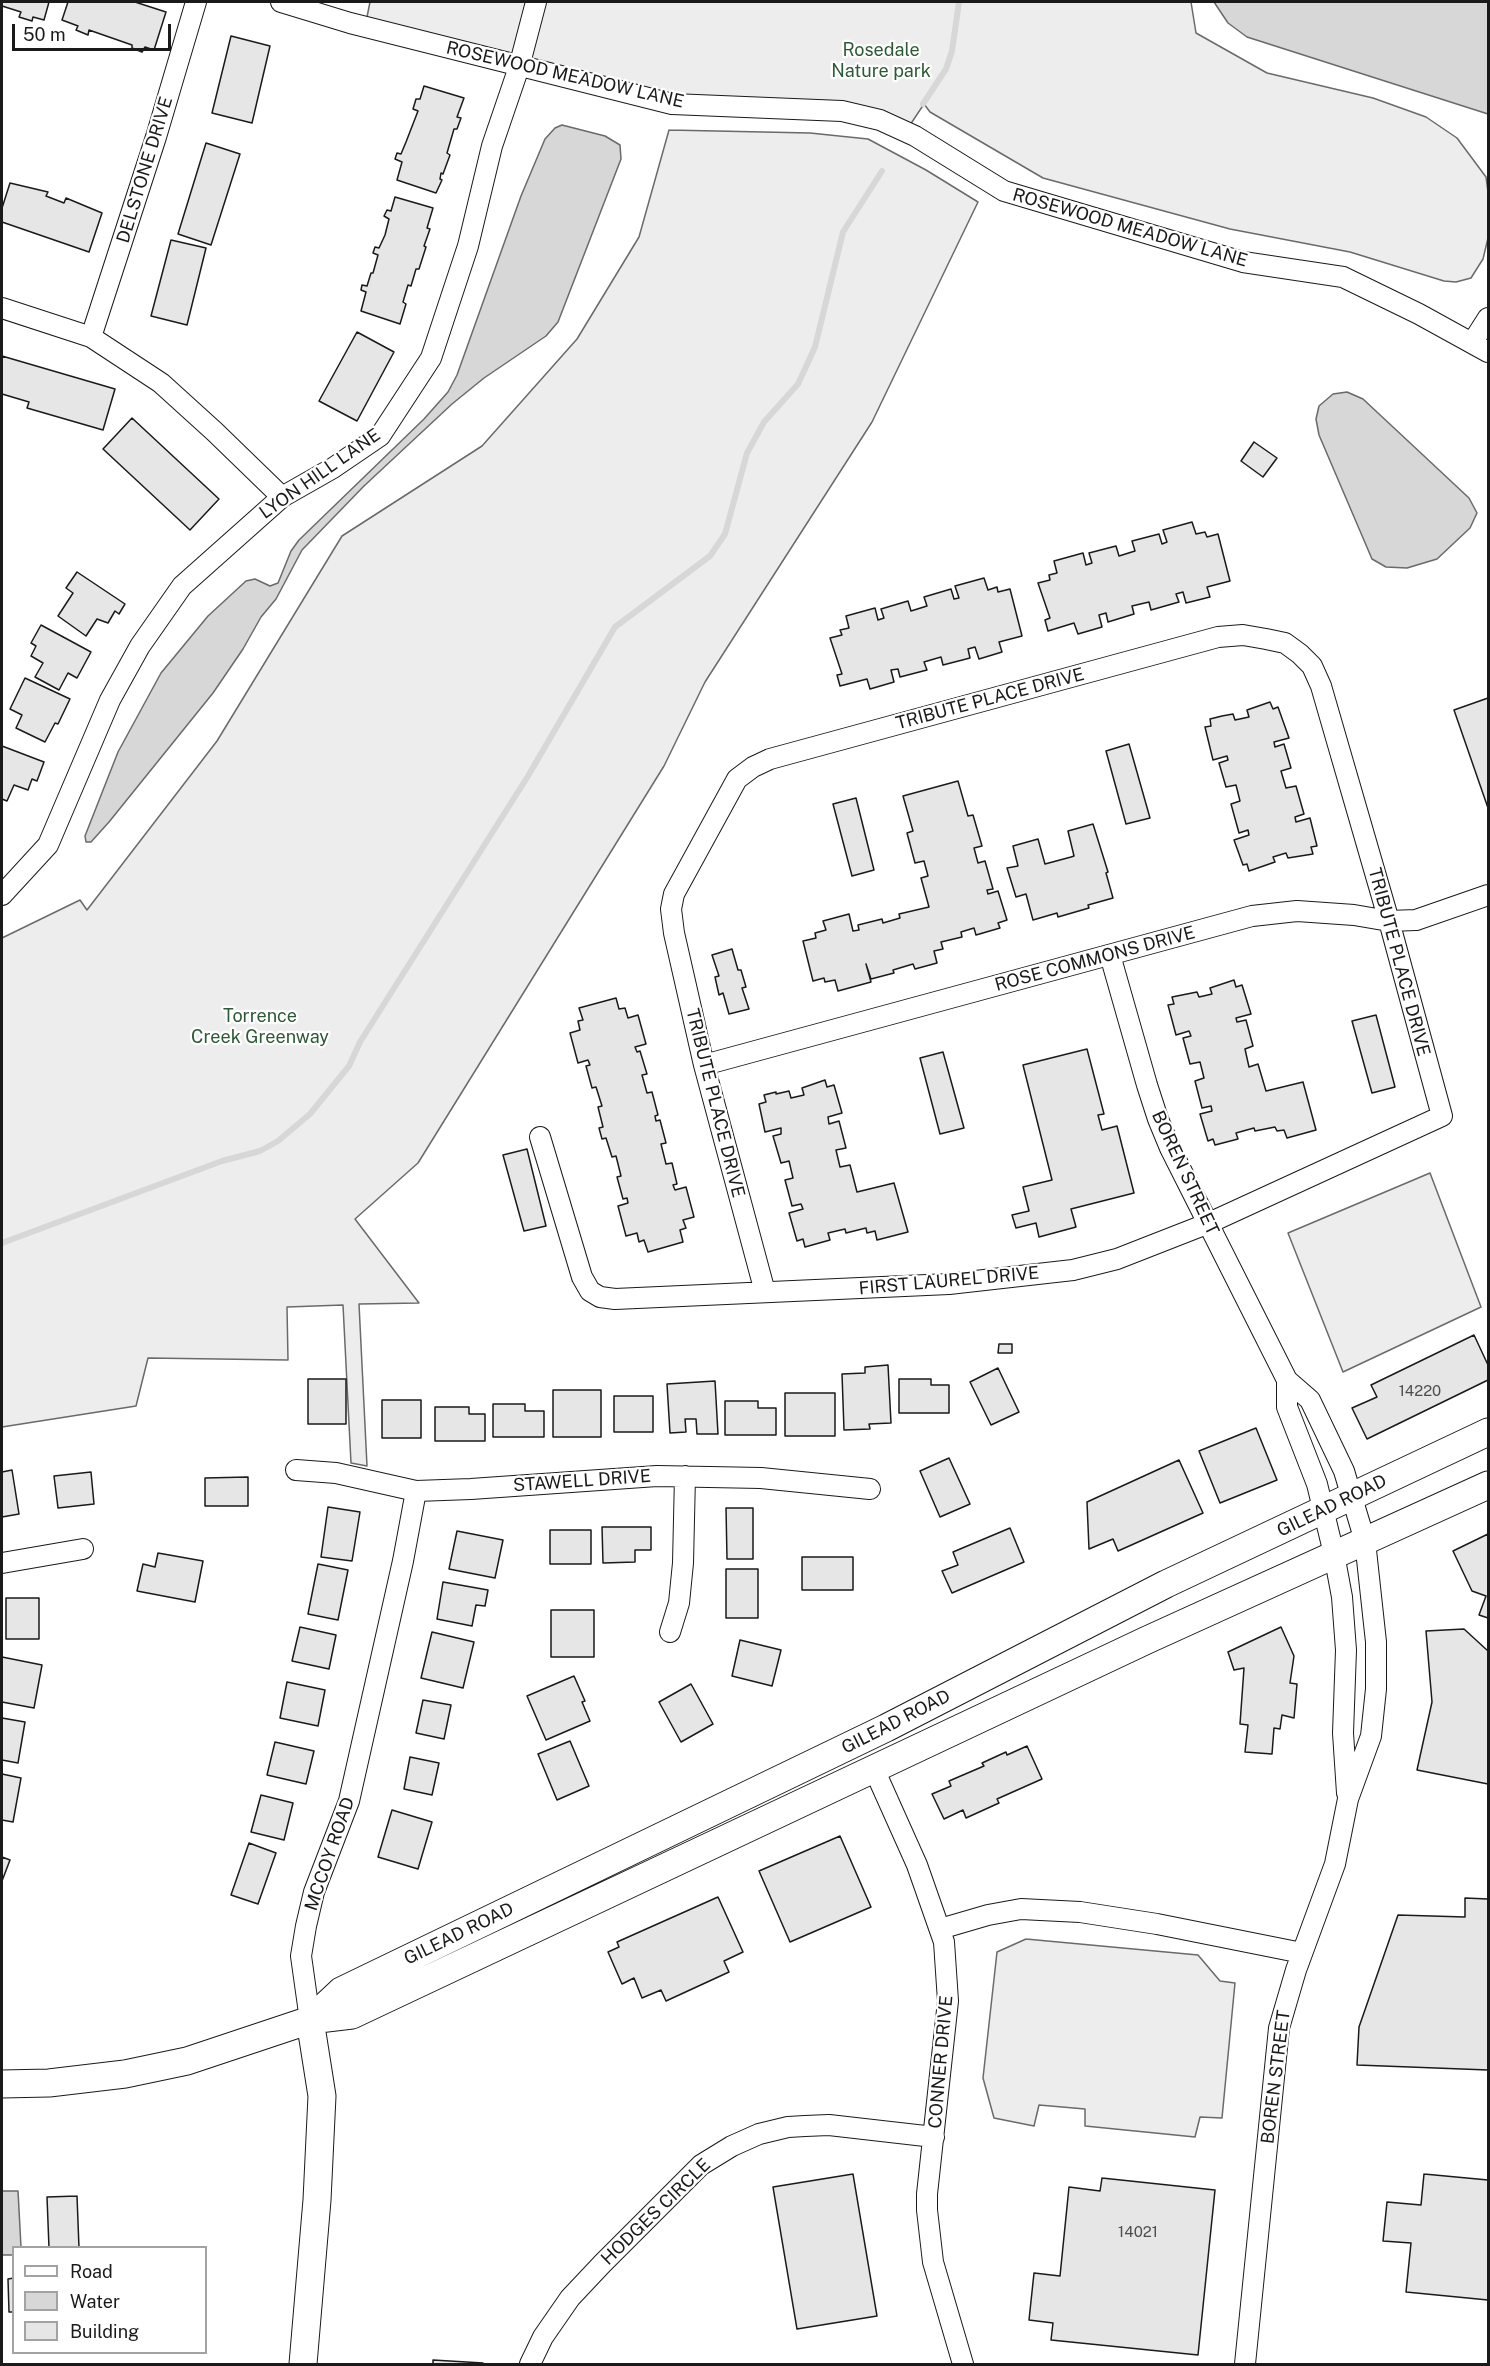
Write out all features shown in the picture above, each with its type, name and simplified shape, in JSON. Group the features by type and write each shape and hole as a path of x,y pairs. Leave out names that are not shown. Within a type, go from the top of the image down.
{"main road":[{"name":"GILEAD ROAD","path":"310,2020 341,1991 886,1728 1166,1584 1488,1432"},
{"name":"GILEAD ROAD","path":"2,2084 49,2083 125,2074 187,2061 310,2020 352,2015 874,1768 1488,1485"},
{"name":"MCCOY ROAD","path":"303,2364 317,2200 322,2096 310,2020"}],"street":[{"name":"DELSTONE DRIVE","path":"91,338 156,137 196,2"},
{"name":"ROSEWOOD MEADOW LANE","path":"281,2 350,23 672,104 842,111 880,120 915,136 1004,191 1243,262 1342,277 1419,314 1480,348"},
{"name":"LYON HILL LANE","path":"2,895 48,845 110,700 140,646 177,594 198,571 282,497 333,468 380,436 431,357 468,246 492,146 519,67 536,2"},
{"path":"2,308 91,338 161,383 282,497"},
{"path":"1480,348 1488,318"},
{"name":"TRIBUTE PLACE DRIVE","path":"765,1292 704,1065 674,933 671,909 674,894 737,779 753,767 770,759 1218,637 1243,635 1285,643 1312,666 1321,686 1389,921 1442,1116"},
{"name":"ROSE COMMONS DRIVE","path":"704,1065 1252,916 1297,910 1354,915 1389,921 1416,920 1488,895"},
{"name":"BOREN STREET","path":"1110,955 1158,1119 1287,1380 1310,1400 1344,1471 1365,1541 1376,1642 1376,1689 1371,1736 1348,1799 1335,1864 1302,1953 1279,2028 1245,2364"},
{"name":"FIRST LAUREL DRIVE","path":"540,1137 582,1277 590,1292 600,1297 615,1299 949,1284 1073,1270 1117,1259 1209,1223 1442,1116"},
{"name":"BOREN STREET","path":"1287,1380 1287,1407 1314,1475 1324,1510 1342,1597 1346,1650 1342,1733 1348,1799"},
{"name":"STAWELL DRIVE","path":"296,1470 336,1473 417,1491 685,1476 761,1478 870,1489"},
{"path":"670,1632 679,1603 683,1563 685,1476"},
{"name":"MCCOY ROAD","path":"310,2020 302,1956 306,1926 314,1892 349,1801 417,1491"},
{"path":"2,1563 83,1549"},
{"name":"CONNER DRIVE","path":"874,1768 917,1865 944,1942 948,2001 927,2194 933,2262 963,2364"},
{"path":"940,1929 988,1915 1021,1909 1080,1912 1157,1924 1302,1953"},
{"name":"HODGES CIRCLE","path":"530,2364 543,2337 570,2298 701,2165 732,2146 759,2134 788,2127 805,2126 829,2126 934,2137"}],"shaded area":[{"path":"370,2 1191,2 1196,33 1267,73 1373,98 1426,117 1457,138 1486,177 1488,238 1483,259 1471,278 1456,282 1444,281 1350,252 1230,229 1043,178 930,112 924,104 906,131 880,120 672,104 365,27"},
{"name":"Torrence Creek Greenway","path":"669,130 810,133 868,139 926,170 978,202 872,422 705,682 664,766 418,1163 355,1219 419,1303 359,1304 367,1466 351,1463 343,1305 287,1307 288,1360 148,1358 136,1406 2,1427 2,938 80,900 87,910 217,741 342,536 482,446 577,339 639,237"},
{"path":"1430,1173 1481,1307 1343,1372 1288,1233"},
{"path":"1026,1939 1198,1955 1220,1981 1235,1983 1222,2118 1200,2117 1195,2137 1085,2126 1085,2109 1039,2105 1034,2126 994,2118 983,2078 997,1952"}],"water":[{"path":"1214,2 1488,2 1488,114 1247,37 1228,23"},
{"path":"562,125 605,136 620,145 621,159 558,322 546,336 484,378 452,404 364,486 302,550 276,599 261,617 243,649 213,693 109,822 91,842 86,842 85,836 118,752 161,673 208,616 246,581 255,579 270,586 278,583 291,551 299,540 424,419 448,392 457,375 521,196 545,139 555,128"},
{"path":"1347,392 1363,399 1469,498 1477,513 1470,528 1437,559 1407,568 1386,567 1372,559 1319,435 1316,419 1319,406 1333,394"},
{"path":"2,2191 18,2191 21,2246 12,2246 12,2255 2,2255"}],"building":[{"path":"2,2 49,2 44,20 33,17 32,21 19,17 21,12 2,6"},
{"path":"68,2 135,2 166,12 154,50 145,47 142,52 132,48 132,45 89,30 88,35 76,30 78,26 62,20"},
{"path":"231,36 270,46 252,123 212,113"},
{"path":"424,86 464,98 457,117 461,118 457,129 454,129 447,153 450,155 443,174 441,173 440,179 442,180 436,193 397,180 402,162 395,159 397,153 401,154 406,142 418,111 413,109 416,99 420,99"},
{"path":"206,143 240,154 211,245 178,234"},
{"path":"10,183 48,192 46,196 64,203 66,198 102,213 89,252 2,222 2,208"},
{"path":"395,197 433,208 427,228 430,229 424,246 426,247 411,286 408,285 403,302 406,304 400,324 361,311 366,292 361,290 362,285 367,286 371,273 373,273 378,255 373,253 375,247 379,248 385,235 389,219 384,216 387,210 391,211"},
{"path":"171,240 206,248 187,325 151,316"},
{"path":"357,332 394,352 357,421 319,401"},
{"path":"2,356 115,389 103,430 27,408 29,402 2,394"},
{"path":"132,418 219,499 190,530 103,449"},
{"path":"1254,442 1277,458 1263,477 1241,461"},
{"path":"1192,522 1196,534 1205,532 1207,537 1218,534 1230,581 1207,587 1210,597 1186,603 1183,592 1176,594 1179,602 1151,610 1149,602 1132,606 1134,614 1108,622 1106,613 1099,615 1102,627 1078,634 1074,623 1048,631 1045,620 1050,618 1038,583 1050,580 1049,575 1057,573 1054,561 1083,553 1086,565 1092,563 1089,553 1116,546 1119,556 1135,551 1132,541 1159,534 1162,544 1167,542 1163,530"},
{"path":"77,572 125,604 119,614 115,611 108,623 97,619 86,636 58,616 73,593 66,588"},
{"path":"984,578 988,590 997,587 998,592 1010,589 1022,636 999,642 1002,652 979,659 975,647 968,649 970,658 943,665 941,657 924,662 927,670 900,677 898,669 891,670 894,682 870,689 867,679 840,686 837,675 842,674 830,638 842,635 840,630 849,628 846,616 875,608 878,620 884,618 881,609 908,601 911,611 927,606 924,597 951,589 954,599 959,598 955,586"},
{"path":"41,625 91,652 77,678 68,673 59,690 35,677 43,663 31,656 36,646 31,643"},
{"path":"25,678 70,699 58,724 55,723 45,742 16,728 22,715 10,709"},
{"path":"1488,698 1488,808 1454,710"},
{"path":"1270,702 1273,709 1278,707 1289,738 1274,742 1275,747 1284,744 1291,768 1281,771 1286,788 1296,786 1304,814 1295,817 1296,822 1310,818 1317,846 1311,847 1313,854 1288,858 1286,853 1273,857 1275,862 1249,871 1247,864 1243,865 1234,840 1249,835 1248,830 1239,833 1231,804 1240,801 1236,785 1226,787 1219,763 1228,760 1227,756 1213,760 1205,727 1211,726 1210,719 1222,716 1233,714 1235,720 1249,717 1247,710"},
{"path":"1129,744 1150,818 1126,824 1106,751"},
{"path":"2,746 44,762 37,781 32,779 28,790 14,785 7,801 2,799"},
{"path":"958,781 968,816 973,815 982,846 974,848 978,863 985,861 993,889 987,890 988,894 998,891 1007,920 998,923 1000,928 976,935 974,928 961,932 962,937 941,942 943,949 934,951 937,963 915,969 913,964 893,970 894,973 871,979 866,964 871,982 838,991 835,980 825,982 824,978 813,981 803,941 816,938 815,933 826,930 823,921 849,914 853,931 859,930 858,925 882,919 883,923 900,918 899,914 929,907 921,878 928,876 924,861 915,863 907,833 913,831 903,796"},
{"path":"856,798 874,870 852,876 833,804"},
{"path":"1093,824 1108,872 1106,873 1113,898 1058,917 1057,913 1033,920 1026,894 1016,897 1007,868 1018,866 1013,846 1038,839 1045,864 1071,857 1074,856 1068,831"},
{"path":"732,949 746,987 742,988 749,1009 729,1014 723,993 719,995 715,977 719,976 712,955"},
{"path":"1234,980 1236,987 1242,985 1251,1014 1236,1018 1237,1022 1246,1020 1253,1046 1245,1049 1249,1067 1258,1064 1266,1091 1303,1082 1316,1130 1287,1138 1284,1130 1277,1131 1275,1127 1255,1131 1254,1128 1236,1133 1238,1139 1215,1145 1213,1139 1208,1141 1200,1114 1212,1111 1211,1106 1202,1108 1195,1081 1204,1078 1200,1062 1190,1064 1183,1038 1191,1036 1189,1031 1176,1035 1168,1005 1174,1004 1172,997 1197,992 1199,997 1212,994 1210,988"},
{"path":"616,998 619,1009 625,1008 628,1018 638,1015 646,1044 635,1047 637,1052 640,1051 647,1074 642,1075 647,1093 652,1092 658,1115 655,1116 656,1121 660,1120 666,1143 661,1144 666,1164 672,1163 677,1184 673,1185 675,1190 686,1187 694,1217 683,1220 686,1228 680,1230 683,1242 648,1252 644,1240 639,1242 637,1233 626,1236 618,1206 628,1203 627,1198 623,1199 617,1177 621,1176 616,1156 612,1157 606,1138 602,1139 599,1128 603,1127 598,1107 602,1106 596,1087 592,1088 586,1066 590,1065 588,1060 578,1063 570,1033 580,1030 578,1021 583,1020 579,1008"},
{"path":"1376,1015 1395,1087 1372,1093 1352,1021"},
{"path":"1087,1049 1104,1114 1098,1115 1102,1130 1117,1126 1134,1193 1071,1209 1076,1227 1039,1237 1036,1223 1016,1228 1012,1215 1029,1211 1023,1187 1052,1180 1023,1065"},
{"path":"943,1052 964,1128 940,1134 920,1058"},
{"path":"825,1080 827,1087 834,1085 842,1113 828,1117 829,1124 839,1121 846,1148 836,1150 840,1167 850,1165 857,1192 894,1183 908,1232 877,1240 875,1231 867,1233 866,1228 846,1233 845,1229 828,1233 830,1240 805,1247 803,1239 797,1241 789,1213 803,1209 801,1204 792,1206 785,1180 793,1178 789,1161 781,1163 773,1136 781,1134 781,1128 765,1132 759,1104 766,1102 764,1095 776,1092 776,1094 789,1091 791,1098 804,1095 802,1088"},
{"path":"527,1149 546,1226 524,1231 503,1155"},
{"path":"1474,1335 1488,1365 1488,1380 1367,1439 1352,1408 1377,1397 1371,1385"},
{"path":"999,1344 1012,1344 1012,1353 998,1353"},
{"path":"888,1365 891,1423 869,1424 870,1429 844,1430 842,1374 865,1373 865,1367"},
{"path":"998,1368 1019,1412 991,1425 970,1382"},
{"path":"308,1379 346,1379 346,1424 308,1424"},
{"path":"899,1379 931,1379 931,1385 949,1385 949,1413 899,1413"},
{"path":"715,1381 718,1434 697,1434 696,1419 685,1419 686,1432 670,1433 667,1384"},
{"path":"553,1390 601,1390 601,1437 553,1437"},
{"path":"785,1393 835,1393 835,1436 785,1436"},
{"path":"614,1396 653,1396 653,1432 614,1432"},
{"path":"382,1400 421,1400 421,1438 382,1438"},
{"path":"725,1401 758,1401 758,1408 776,1408 776,1435 725,1435"},
{"path":"493,1404 525,1404 525,1411 544,1411 544,1437 493,1437"},
{"path":"435,1407 469,1407 469,1414 485,1414 485,1441 435,1441"},
{"path":"1256,1428 1277,1480 1220,1503 1199,1451"},
{"path":"949,1458 970,1504 940,1517 920,1471"},
{"path":"1179,1460 1203,1513 1118,1551 1113,1539 1089,1549 1087,1502"},
{"path":"12,1470 19,1514 2,1517 2,1472"},
{"path":"91,1472 94,1504 58,1508 54,1476"},
{"path":"248,1477 248,1506 205,1506 205,1478"},
{"path":"328,1507 360,1512 352,1561 321,1557"},
{"path":"726,1508 753,1508 753,1559 727,1559"},
{"path":"602,1527 651,1527 651,1550 635,1550 635,1562 603,1563"},
{"path":"1010,1528 1024,1562 952,1593 942,1571 958,1565 953,1552"},
{"path":"550,1530 591,1530 591,1564 550,1564"},
{"path":"457,1531 503,1540 495,1578 449,1569"},
{"path":"1488,1534 1488,1618 1479,1615 1486,1596 1472,1591 1453,1551"},
{"path":"158,1553 203,1561 195,1602 137,1591 143,1564 155,1567"},
{"path":"802,1557 853,1557 853,1590 802,1590"},
{"path":"318,1564 348,1570 338,1620 308,1614"},
{"path":"726,1569 758,1569 758,1618 726,1618"},
{"path":"443,1582 488,1590 485,1606 476,1605 472,1626 437,1619"},
{"path":"6,1598 39,1598 39,1639 6,1639"},
{"path":"551,1610 594,1610 594,1657 551,1657"},
{"path":"300,1627 336,1635 329,1669 292,1661"},
{"path":"1281,1627 1294,1656 1290,1683 1297,1684 1294,1718 1282,1715 1280,1729 1274,1728 1272,1754 1245,1752 1248,1725 1240,1724 1244,1668 1234,1670 1228,1652"},
{"path":"1464,1629 1488,1651 1488,1784 1417,1770 1432,1702 1426,1631"},
{"path":"432,1632 474,1642 463,1688 421,1678"},
{"path":"740,1640 781,1650 772,1686 732,1676"},
{"path":"2,1657 42,1665 34,1708 2,1702"},
{"path":"574,1676 585,1701 582,1702 590,1721 546,1740 527,1696"},
{"path":"287,1682 325,1690 318,1726 280,1718"},
{"path":"691,1684 713,1724 681,1742 659,1702"},
{"path":"423,1700 451,1705 444,1739 416,1733"},
{"path":"2,1718 25,1722 18,1763 2,1760"},
{"path":"570,1741 589,1786 557,1800 538,1754"},
{"path":"275,1742 314,1751 306,1784 267,1775"},
{"path":"1027,1746 1042,1779 997,1799 999,1803 966,1818 963,1810 944,1819 932,1794 951,1786 949,1781 984,1766 982,1763 1006,1752 1007,1755"},
{"path":"410,1757 439,1763 432,1795 404,1789"},
{"path":"2,1774 21,1778 13,1822 2,1820"},
{"path":"261,1795 293,1803 284,1840 251,1832"},
{"path":"392,1810 432,1822 418,1869 378,1857"},
{"path":"840,1836 871,1907 790,1942 759,1871"},
{"path":"249,1843 276,1853 258,1904 231,1895"},
{"path":"2,1857 10,1860 2,1881"},
{"path":"718,1897 743,1952 724,1961 729,1972 666,2001 661,1990 642,1998 634,1978 622,1984 608,1952 619,1947 617,1942"},
{"path":"1465,1898 1488,1899 1488,2070 1357,2065 1359,2027 1398,1915 1465,1917"},
{"path":"853,2174 877,2316 797,2329 773,2187"},
{"path":"1424,2174 1488,2180 1488,2300 1406,2292 1411,2243 1383,2241 1387,2202 1421,2205"},
{"path":"1102,2178 1215,2190 1198,2355 1051,2340 1053,2323 1029,2320 1034,2273 1060,2276 1069,2187 1100,2191"},
{"path":"77,2196 79,2246 49,2246 47,2197"},
{"path":"12,2278 12,2312 9,2312 8,2279"},
{"path":"433,2360 483,2363 483,2364 433,2364"}],"waterway":[{"path":"923,104 946,69 952,51 959,2"},
{"path":"2,1243 222,1161 260,1151 278,1141 310,1114 349,1066 360,1042 528,776 615,627 710,556 725,534 747,453 764,422 798,384 815,347 843,232 882,171"}],"park label":[{"name":"Rosedale Nature park","path":"881,60"}]}
